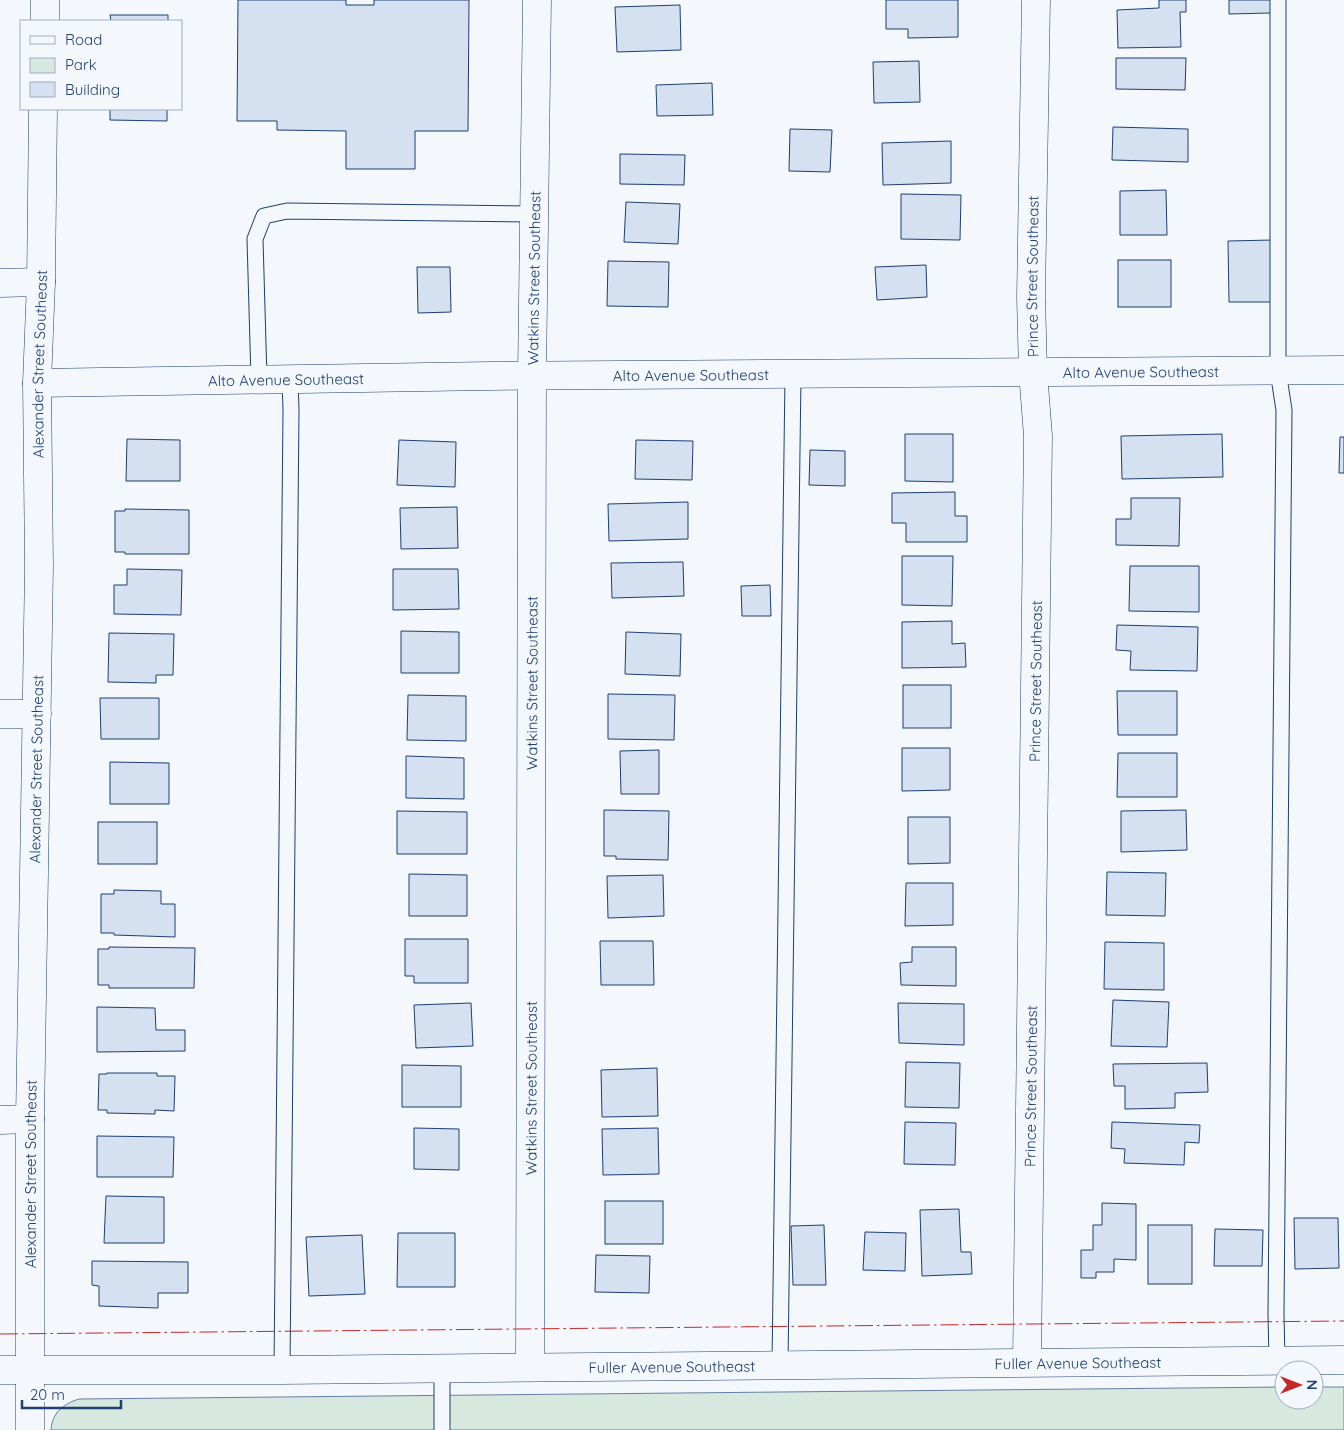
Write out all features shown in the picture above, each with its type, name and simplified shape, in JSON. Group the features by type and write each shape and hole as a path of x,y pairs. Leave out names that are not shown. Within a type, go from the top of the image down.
{"street":[{"path":"44,20 45,0"},
{"name":"Watkins Street Southeast","path":"530,1367 532,376 536,0"},
{"name":"Prince Street Southeast","path":"1028,1362 1038,436 1033,372 1031,297 1036,0"},
{"name":"Alexander Street Southeast","path":"30,1430 30,1119 39,566 37,383 44,110"},
{"path":"0,283 41,282"},
{"name":"Alto Avenue Southeast","path":"37,383 532,376 1344,370"},
{"path":"0,714 37,714"},
{"path":"0,1120 30,1119"},
{"name":"Fuller Avenue Southeast","path":"1324,1360 1344,1360"},
{"name":"Fuller Avenue Southeast","path":"0,1370 282,1370 1274,1361"}],"lane":[{"path":"1277,1360 1284,410 1278,371 1278,0"},
{"path":"259,379 255,239 264,216 287,211 534,214"},
{"path":"780,1365 793,375"},
{"path":"282,1370 290,379"},
{"path":"442,1368 442,1430"}],"green space":[{"path":"1274,1387 1274,1410 1324,1410 1324,1387 1344,1387 1344,1430 51,1430 59,1410 79,1399"}],"building":[{"path":"238,0 346,0 346,5 374,5 374,0 469,0 468,131 415,131 415,169 346,169 346,131 277,130 277,121 237,121"},
{"path":"886,0 958,0 958,37 908,38 908,29 886,29"},
{"path":"1159,0 1186,0 1186,12 1180,12 1181,47 1118,48 1117,10 1159,8"},
{"path":"1229,0 1271,0 1271,13 1229,14"},
{"path":"680,5 681,50 617,52 615,7"},
{"path":"110,15 168,15 168,20 111,20"},
{"path":"1116,58 1186,58 1185,90 1116,89"},
{"path":"919,61 920,102 874,103 873,62"},
{"path":"712,83 713,115 657,116 656,85"},
{"path":"110,110 167,110 167,121 110,120"},
{"path":"1113,127 1188,129 1188,162 1112,160"},
{"path":"790,129 832,130 830,172 789,171"},
{"path":"951,141 951,183 883,185 882,143"},
{"path":"620,154 685,155 684,185 620,184"},
{"path":"1166,190 1167,235 1120,235 1120,191"},
{"path":"901,194 961,195 960,240 901,239"},
{"path":"626,202 680,204 678,244 624,242"},
{"path":"1273,240 1273,302 1229,302 1228,241"},
{"path":"1118,260 1171,260 1171,307 1118,307"},
{"path":"608,261 669,262 668,307 607,306"},
{"path":"926,265 927,297 877,300 875,267"},
{"path":"417,267 450,267 451,312 418,313"},
{"path":"905,434 953,434 953,482 905,481"},
{"path":"1222,434 1223,477 1122,479 1121,436"},
{"path":"1340,437 1344,437 1344,473 1339,473"},
{"path":"127,439 180,440 180,481 126,481"},
{"path":"399,440 456,442 455,487 397,485"},
{"path":"636,440 693,441 692,480 635,479"},
{"path":"810,450 845,451 845,486 809,485"},
{"path":"955,492 955,516 967,516 967,542 906,542 906,523 892,523 892,493"},
{"path":"1131,498 1180,498 1179,546 1116,545 1116,519 1131,519"},
{"path":"688,502 688,539 609,541 608,504"},
{"path":"457,507 458,548 401,549 400,508"},
{"path":"125,509 189,510 189,554 125,554 125,552 115,552 115,511 125,511"},
{"path":"902,556 953,556 952,606 902,605"},
{"path":"683,562 684,596 612,598 611,563"},
{"path":"1130,566 1199,566 1199,612 1129,611"},
{"path":"127,569 182,570 181,615 114,614 114,585 127,585"},
{"path":"393,569 458,569 459,609 393,610"},
{"path":"770,585 771,616 742,616 741,586"},
{"path":"952,621 952,644 965,643 966,667 902,668 902,622"},
{"path":"1117,625 1198,627 1197,671 1130,670 1131,651 1116,650"},
{"path":"401,631 459,632 459,673 401,673"},
{"path":"626,632 681,634 680,676 625,674"},
{"path":"109,633 174,634 173,675 156,675 156,683 108,682"},
{"path":"903,685 951,685 951,728 903,728"},
{"path":"1117,691 1177,691 1177,735 1118,735"},
{"path":"608,694 675,695 674,740 608,739"},
{"path":"408,695 466,696 466,741 407,740"},
{"path":"100,698 159,698 159,739 101,739"},
{"path":"902,748 950,748 950,790 902,791"},
{"path":"659,750 659,794 621,794 620,751"},
{"path":"1118,753 1177,753 1177,797 1117,797"},
{"path":"406,756 464,758 464,799 406,798"},
{"path":"110,762 169,763 169,804 110,804"},
{"path":"604,810 669,811 668,860 616,859 616,856 604,856"},
{"path":"1186,810 1187,850 1121,852 1121,811"},
{"path":"397,811 467,812 467,854 397,854"},
{"path":"908,817 950,817 950,863 908,864"},
{"path":"98,822 157,822 157,864 98,864"},
{"path":"1107,872 1166,873 1165,916 1106,915"},
{"path":"409,874 467,875 467,916 409,916"},
{"path":"663,875 664,916 608,918 607,876"},
{"path":"906,883 953,883 953,925 905,926"},
{"path":"114,890 161,891 161,904 175,904 175,937 101,933 101,894 114,894"},
{"path":"405,939 468,939 468,983 414,983 414,976 405,976"},
{"path":"600,941 653,941 654,985 601,985"},
{"path":"1105,942 1164,943 1164,990 1104,989"},
{"path":"109,947 195,948 194,988 109,988 109,985 98,985 98,949 109,949"},
{"path":"912,947 956,947 956,986 901,985 900,963 912,962"},
{"path":"1113,1000 1169,1002 1167,1047 1111,1046"},
{"path":"471,1003 473,1046 416,1048 414,1005"},
{"path":"898,1003 964,1004 964,1045 899,1043"},
{"path":"97,1007 155,1008 156,1030 185,1030 185,1051 97,1052"},
{"path":"906,1062 960,1063 959,1108 905,1107"},
{"path":"1207,1063 1208,1092 1175,1093 1175,1108 1125,1109 1125,1086 1114,1086 1113,1064"},
{"path":"402,1065 461,1066 461,1107 402,1107"},
{"path":"657,1068 658,1116 602,1117 601,1070"},
{"path":"157,1073 157,1076 175,1076 174,1111 155,1110 155,1114 107,1113 107,1110 98,1110 99,1074"},
{"path":"905,1122 956,1123 955,1165 904,1164"},
{"path":"1112,1122 1200,1125 1199,1143 1185,1142 1184,1165 1124,1163 1125,1149 1111,1148"},
{"path":"414,1128 459,1129 459,1170 414,1169"},
{"path":"658,1128 659,1174 603,1175 602,1129"},
{"path":"97,1136 174,1137 173,1177 97,1177"},
{"path":"106,1196 164,1197 164,1243 104,1243"},
{"path":"605,1201 663,1201 663,1244 605,1244"},
{"path":"1102,1203 1136,1204 1136,1260 1114,1259 1114,1272 1096,1272 1096,1278 1081,1278 1081,1250 1093,1250 1093,1225 1102,1225"},
{"path":"959,1209 961,1252 971,1252 972,1274 922,1276 920,1210"},
{"path":"1294,1218 1338,1218 1339,1268 1295,1269"},
{"path":"824,1225 826,1285 793,1285 791,1226"},
{"path":"1148,1225 1192,1225 1192,1284 1148,1284"},
{"path":"1215,1229 1263,1230 1262,1266 1214,1266"},
{"path":"865,1232 906,1233 905,1271 863,1270"},
{"path":"398,1233 455,1233 455,1287 397,1287"},
{"path":"362,1235 365,1294 309,1296 306,1237"},
{"path":"596,1255 650,1256 649,1293 595,1292"},
{"path":"92,1261 188,1262 188,1293 158,1293 158,1308 99,1306 99,1286 92,1285"}],"power":[{"path":"0,1334 1344,1321"}]}
